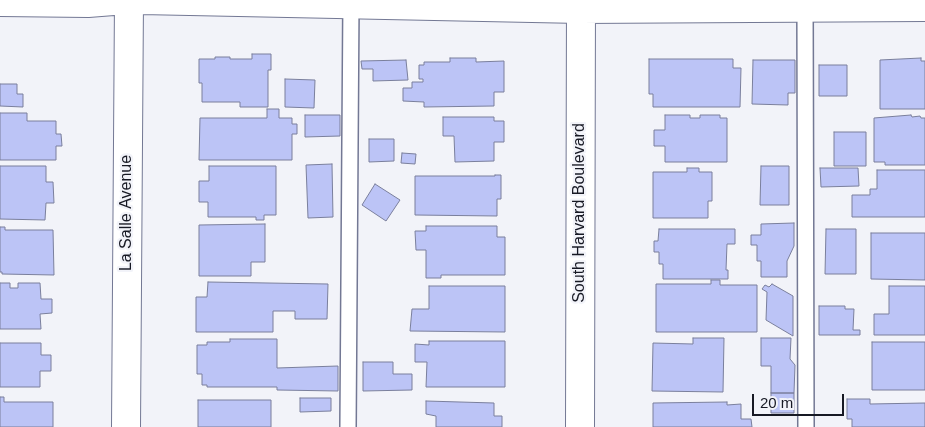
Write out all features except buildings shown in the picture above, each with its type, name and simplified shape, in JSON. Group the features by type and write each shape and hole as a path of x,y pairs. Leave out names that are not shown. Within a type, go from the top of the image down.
{"street":[{"path":"0,2 88,3 128,0"},
{"name":"La Salle Avenue","path":"126,427 128,0"},
{"path":"142,0 805,4 925,7"},
{"name":"South Harvard Boulevard","path":"580,427 581,4"}],"lane":[{"path":"348,427 350,2"},
{"path":"805,4 806,427"}]}
